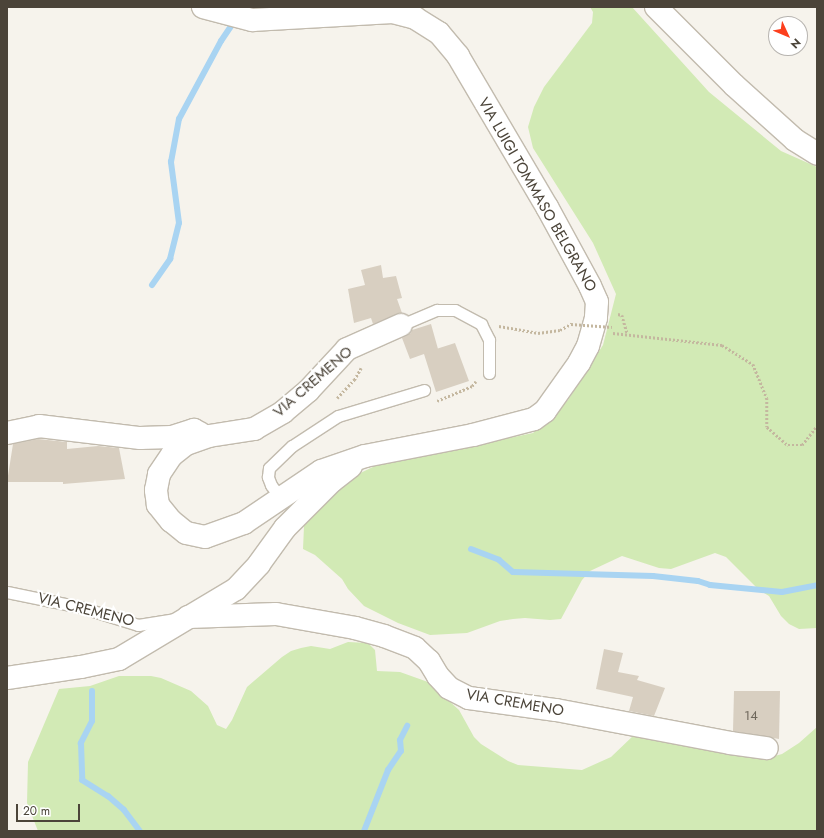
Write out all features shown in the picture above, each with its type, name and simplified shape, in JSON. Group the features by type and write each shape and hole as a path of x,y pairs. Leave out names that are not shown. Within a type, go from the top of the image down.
{"street":[{"name":"VIA LUIGI TOMMASO BELGRANO","path":"203,7 252,20 393,12 415,18 439,33 458,56 547,207 597,302 593,331 579,363 545,411 534,419 473,435 365,456 321,471 244,523 205,537 186,533 171,521 158,505 156,490 159,474 172,456 186,444 209,436"},
{"path":"656,7 734,85 795,140 817,154"},
{"name":"VIA CREMENO","path":"7,433 39,426 140,438 172,437 194,430 209,436 254,429 283,412 308,391 347,349 401,325"},
{"name":"VIA CREMENO","path":"7,678 82,667 119,659 236,589 259,564 285,528 332,480 365,456"},
{"name":"VIA CREMENO","path":"188,617 276,614 355,628 384,636 415,648 429,661 438,676 449,688 469,698 556,710 730,743 767,748"}],"lane":[{"name":"VIA CREMENO","path":"401,325 437,310 455,310 481,324"},
{"path":"481,324 489,340 489,369"},
{"path":"281,498 271,485 268,477 269,468 292,446 338,416 419,392"},
{"name":"VIA CREMENO","path":"7,592 80,607 138,625 188,617"}],"path":[{"path":"618,314 622,316 627,334 722,345 753,364 767,398 768,427 788,445 802,445 817,426"},
{"path":"481,324 538,333 560,330 571,324 612,327"},
{"path":"419,392 427,403 443,400 472,386 489,369"}],"green space":[{"path":"590,7 632,7 709,92 781,151 817,167 817,628 799,629 789,624 781,616 769,596 759,590 726,557 715,553 671,569 659,568 622,556 590,571 582,580 561,619 513,619 500,621 467,633 430,635 398,623 364,606 348,589 342,579 315,555 303,549 304,526 348,479 377,465 533,433 568,400 603,345 616,294 593,243 533,148 528,127 534,107 544,87 592,23 593,12"},
{"path":"348,642 368,643 375,650 377,671 400,672 428,682 459,710 474,737 481,744 508,761 518,765 582,770 611,757 634,735 764,759 782,754 799,743 817,727 817,831 38,831 27,803 28,762 59,689 90,686 119,676 151,676 161,678 191,691 208,706 217,725 226,729 232,720 247,687 282,657 291,651 301,648 311,646 330,649"}],"building":[{"path":"381,265 383,278 396,276 402,298 397,299 402,313 373,324 371,318 354,323 348,289 365,285 361,270"},
{"path":"431,324 438,348 455,343 469,381 436,392 424,354 410,359 402,338 411,333 412,330"},
{"path":"38,439 67,442 67,449 98,446 119,448 125,479 63,484 63,482 7,482 13,444"},
{"path":"604,649 623,653 618,672 639,676 637,680 665,688 654,716 629,711 633,697 596,689"},
{"path":"734,691 780,691 779,739 733,731"}],"waterway":[{"path":"152,285 170,259 179,223 171,162 179,119 221,41 235,20"},
{"path":"471,549 499,560 513,572 653,576 698,581 710,585 782,592 817,585"},
{"path":"92,691 92,721 81,743 82,780 108,796 124,810 140,831"},
{"path":"364,831 388,770 401,751 400,740 407,726"}]}
